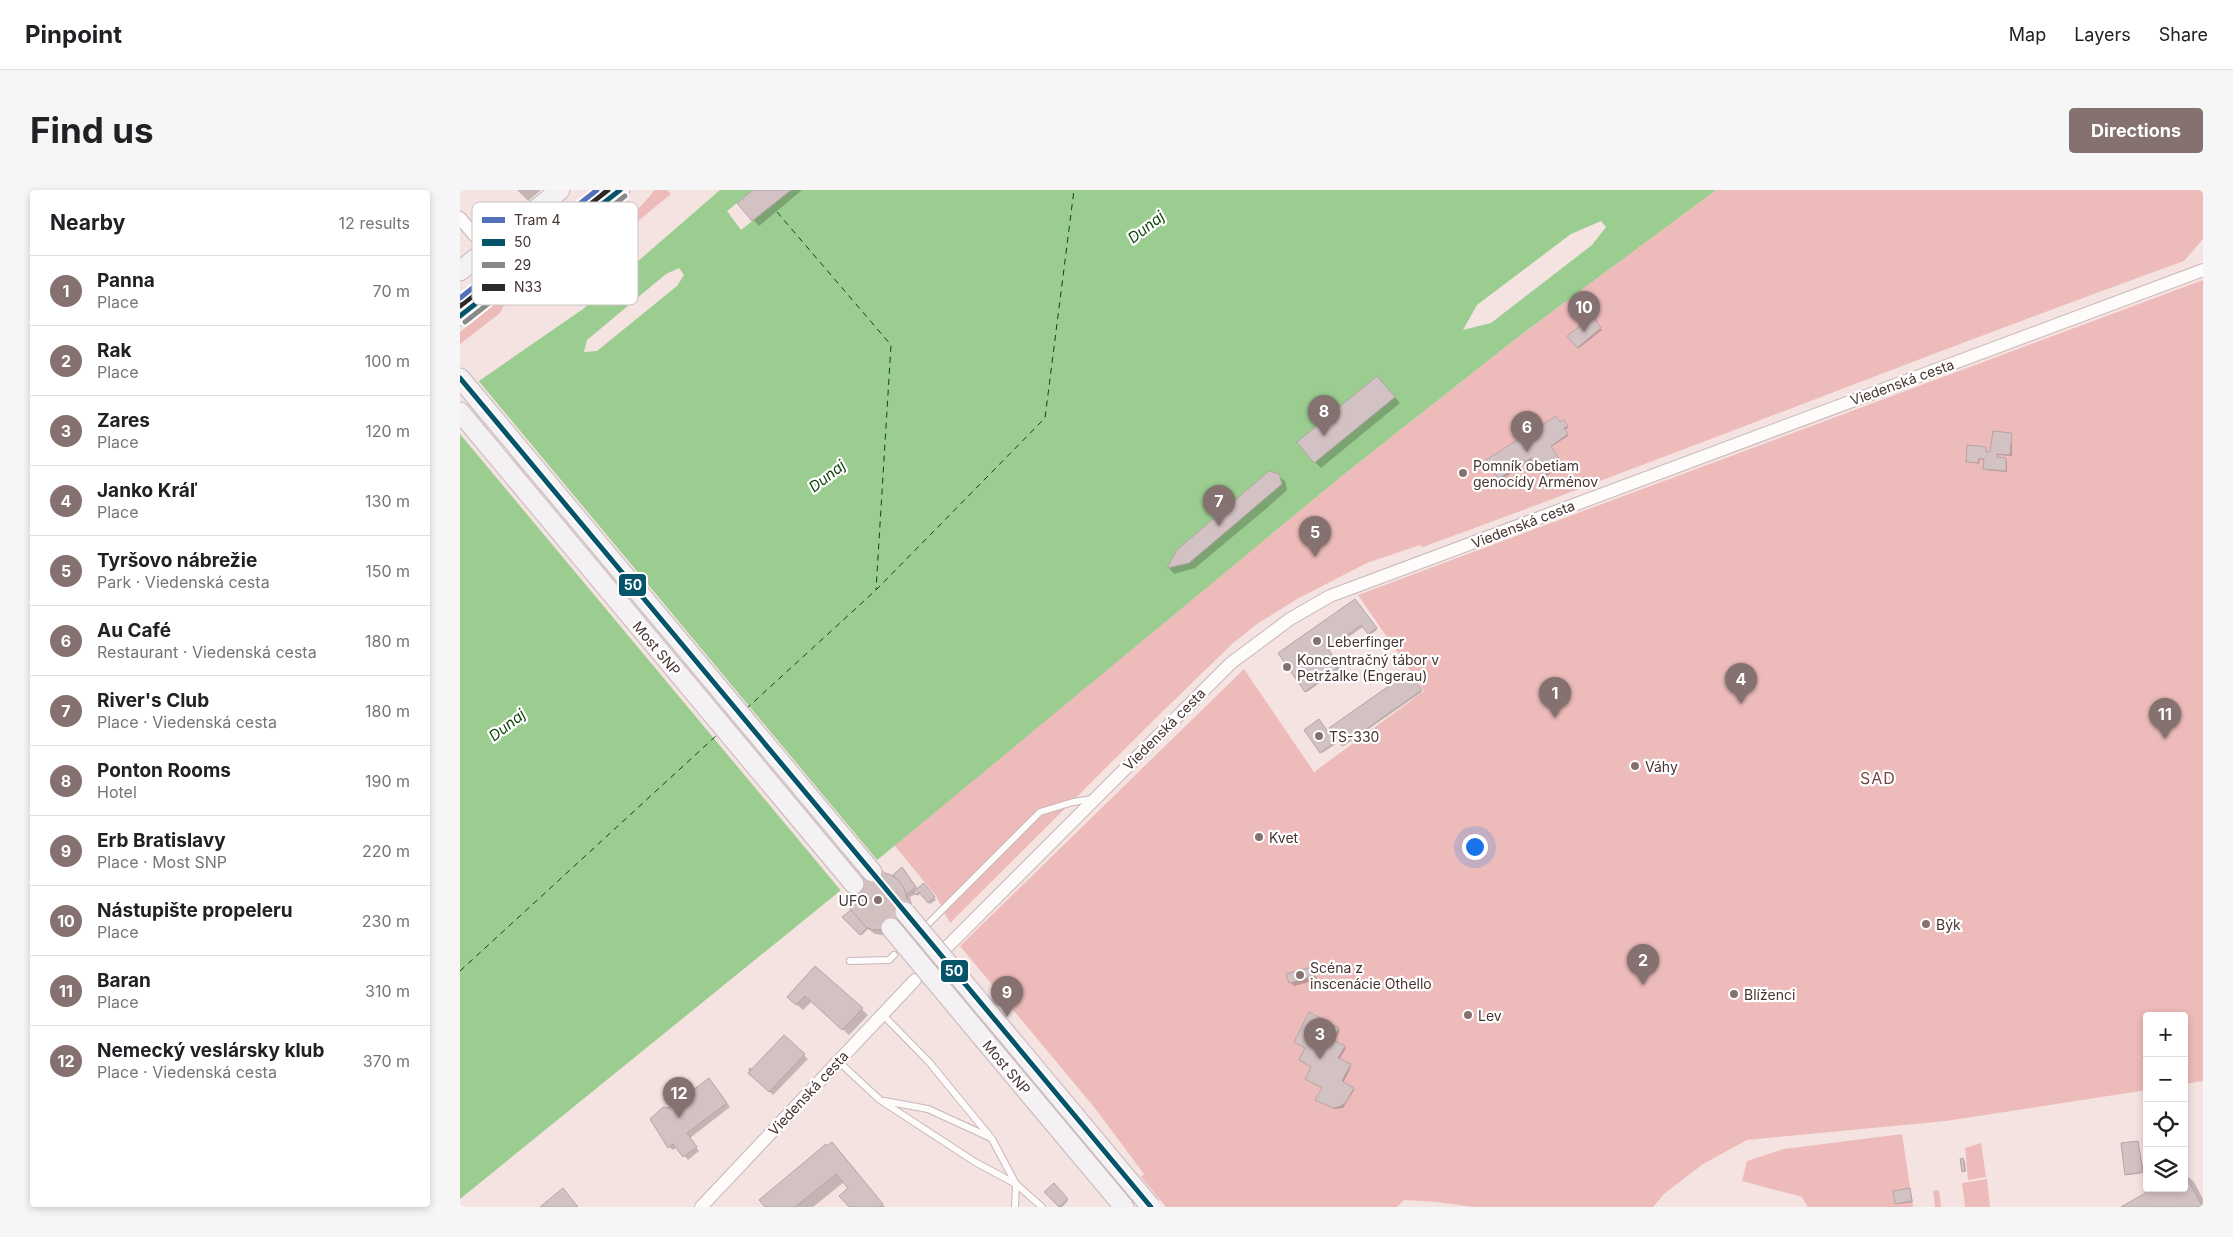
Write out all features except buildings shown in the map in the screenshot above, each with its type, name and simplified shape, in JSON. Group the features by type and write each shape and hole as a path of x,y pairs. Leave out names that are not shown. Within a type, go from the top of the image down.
{"main road":[{"path":"545,202 560,190"},
{"path":"605,202 620,190"},
{"path":"460,264 472,259"},
{"path":"460,271 472,262"},
{"path":"460,316 474,305"},
{"name":"Most SNP","path":"460,378 872,872"},
{"name":"Most SNP","path":"460,412 854,884"},
{"name":"Most SNP","path":"905,912 1151,1207"},
{"name":"Most SNP","path":"890,928 1124,1207"}],"street":[{"path":"460,218 472,232"},
{"name":"Viedenská cesta","path":"948,946 1231,663 1290,618 1330,596 2203,270"},
{"name":"Viedenská cesta","path":"701,1207 916,980"}],"lane":[{"path":"929,923 1040,812 1073,802 1096,798"},
{"path":"850,961 889,960 894,955"},
{"path":"882,1014 929,1062 992,1139 1016,1184 1015,1207"},
{"path":"838,1062 880,1100 976,1162 1016,1184 1042,1207"},
{"path":"880,1100 928,1109 992,1139"}],"shaded area":[{"path":"655,190 667,190 671,194 638,221 638,208"},
{"path":"1716,190 2203,190 2203,239 2184,261 1993,331 1518,512 1423,547 1420,545 1367,563 1297,599 1257,624 1232,644 950,923 936,896 894,845 1343,475 1518,337"},
{"path":"2203,280 2203,1081 2188,1083 2188,1012 2143,1012 2143,1091 1946,1121 1747,1140 1703,1164 1664,1194 1653,1207 1474,1207 1404,1200 1397,1207 1166,1207 1141,1177 1144,1174 1094,1107 960,946 1244,669 1314,772 1424,691 1358,595"},
{"path":"494,305 504,305 500,313 460,344 460,332"},
{"path":"1902,1134 1913,1207 1808,1207 1802,1197 1742,1181 1747,1161 1784,1149"},
{"path":"1981,1143 1986,1177 1968,1180 1965,1148"},
{"path":"1987,1179 1990,1207 1965,1207 1962,1183"},
{"path":"1939,1190 1941,1207 1935,1207 1933,1191"}],"water":[{"name":"Dunaj","path":"720,190 1716,190 1518,337 1343,475 835,895 460,1199 460,394 588,305 638,305 638,261"}],"pier":[{"path":"753,190 791,190 741,230 727,211"},
{"path":"1601,221 1606,227 1592,245 1491,323 1463,330 1477,305 1571,234"},
{"path":"679,268 684,275 677,286 597,351 584,352 587,340 629,305 638,305 638,297 666,274"},
{"path":"477,379 878,861 842,892 460,434 460,391"}],"ferry route":[{"path":"746,709 876,590 1045,418 1074,190"},
{"path":"777,212 891,345 876,590"},
{"path":"460,971 717,735"}],"tunnel":[{"path":"872,872 905,912"},
{"path":"854,884 891,928"}],"tram line":[{"name":"4","path":"582,202 597,190"},
{"name":"4","path":"460,298 472,289"}],"transit line":[{"name":"N33","path":"593,202 608,190"},
{"name":"50","path":"605,202 620,190"},
{"name":"29","path":"617,202 625,196"},
{"name":"N33","path":"460,306 472,297"},
{"name":"50","path":"460,316 474,305"},
{"name":"29","path":"465,322 487,305"},
{"name":"50","path":"460,378 1151,1207"}],"place":[{"name":"Nástupište propeleru","path":"1584,332"},
{"name":"Ponton Rooms","path":"1324,436"},
{"name":"Au Café","path":"1527,452"},
{"name":"Pomník obetiam genocídy Arménov","path":"1463,473"},
{"name":"River's Club","path":"1219,526"},
{"name":"Tyršovo nábrežie","path":"1315,557"},
{"name":"Leberfinger","path":"1317,641"},
{"name":"Koncentračný tábor v Petržalke (Engerau)","path":"1287,667"},
{"name":"Janko Kráľ","path":"1741,704"},
{"name":"Panna","path":"1555,718"},
{"name":"TS-330","path":"1319,736"},
{"name":"Baran","path":"2165,739"},
{"name":"Váhy","path":"1635,766"},
{"name":"Kvet","path":"1259,837"},
{"name":"UFO","path":"878,900"},
{"name":"Býk","path":"1926,924"},
{"name":"Scéna z inscenácie Othello","path":"1300,975"},
{"name":"Rak","path":"1643,985"},
{"name":"Blíženci","path":"1734,994"},
{"name":"Lev","path":"1468,1015"},
{"name":"Erb Bratislavy","path":"1007,1017"},
{"name":"Zares","path":"1320,1059"},
{"name":"Nemecký veslársky klub","path":"679,1118"}],"district":[{"name":"SAD","path":"1878,778"}]}
